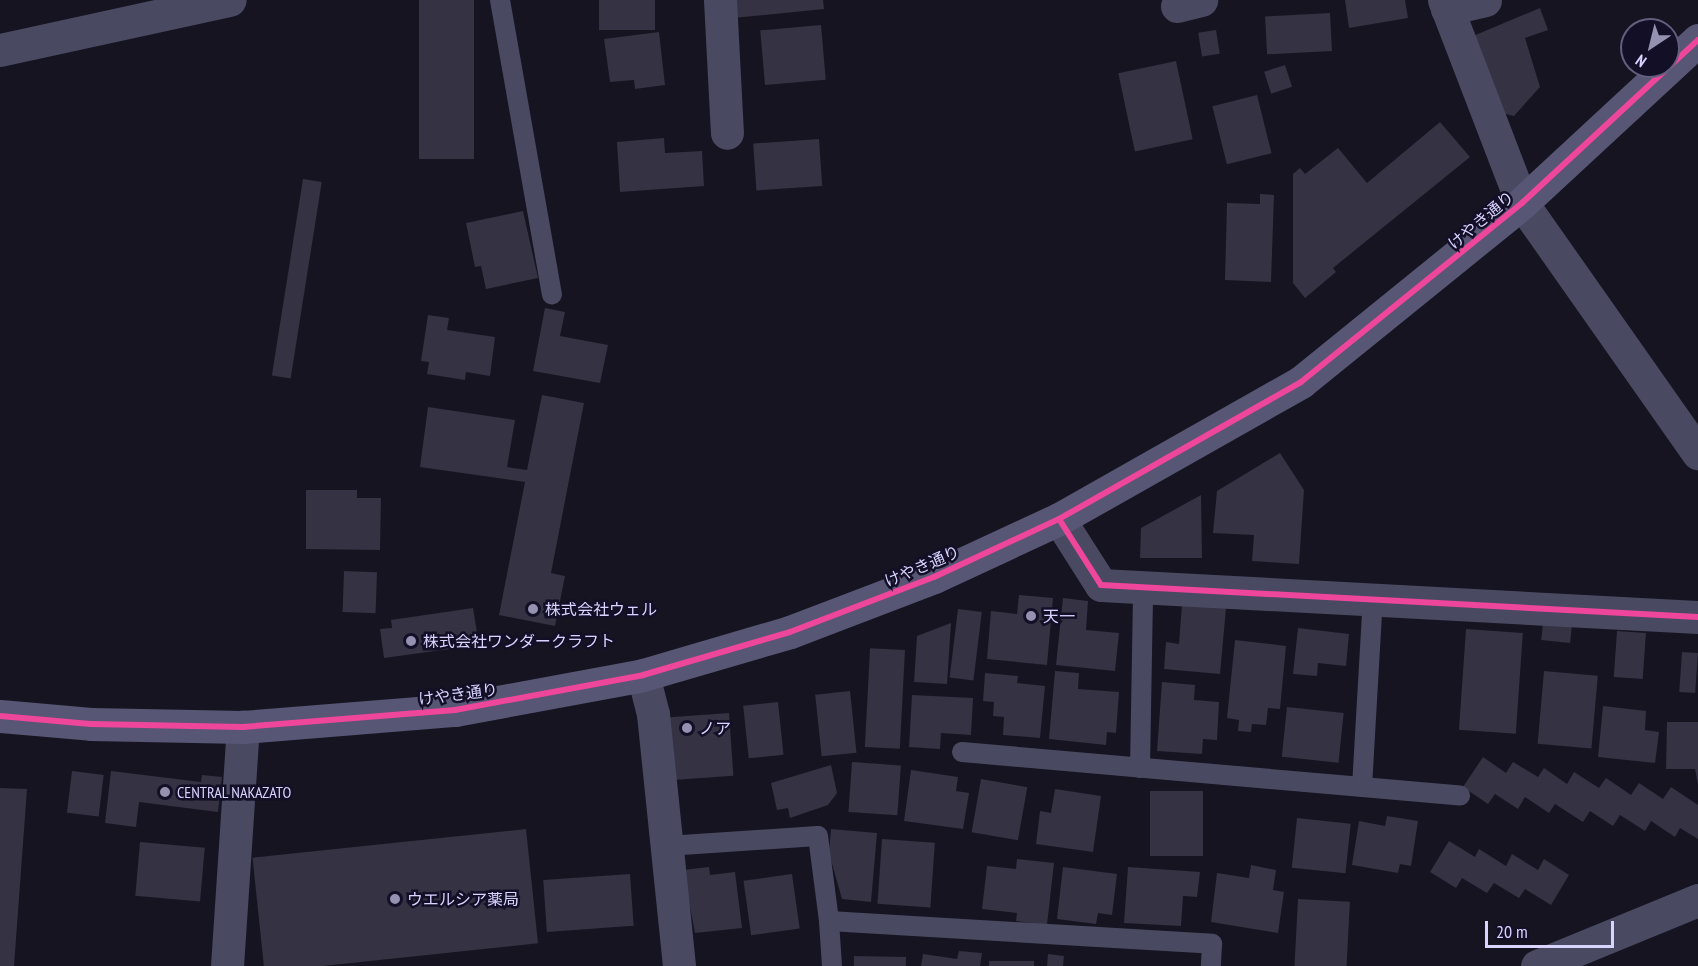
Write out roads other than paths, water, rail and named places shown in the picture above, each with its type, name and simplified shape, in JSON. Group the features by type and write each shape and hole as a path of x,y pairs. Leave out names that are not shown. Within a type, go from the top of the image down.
{"street":[{"path":"0,50 230,0"},
{"path":"720,0 728,133"},
{"path":"1485,0 1445,4 1522,203 1698,453"},
{"name":"けやき通り","path":"0,716 91,724 243,727 454,710 644,675 790,632 934,577 1059,519 1301,382 1522,203 1698,40"},
{"path":"1059,519 1101,585 1143,589 1373,596 1698,617"},
{"path":"644,675 653,714 679,966"},
{"path":"227,966 243,727"},
{"path":"1537,966 1698,900"}],"lane":[{"path":"500,0 552,294"},
{"path":"1140,768 1143,589"},
{"path":"1362,787 1373,596"},
{"path":"962,752 1460,796"},
{"path":"667,846 818,836 829,921 832,966"},
{"path":"829,921 1212,944 1211,966"}],"place":[{"name":"株式会社ウェル","path":"533,609"},
{"name":"天一","path":"1031,616"},
{"name":"株式会社ワンダークラフト","path":"411,641"},
{"name":"ノア","path":"687,728"},
{"name":"CENTRAL NAKAZATO","path":"165,792"},
{"name":"ウエルシア薬局","path":"395,899"}]}
